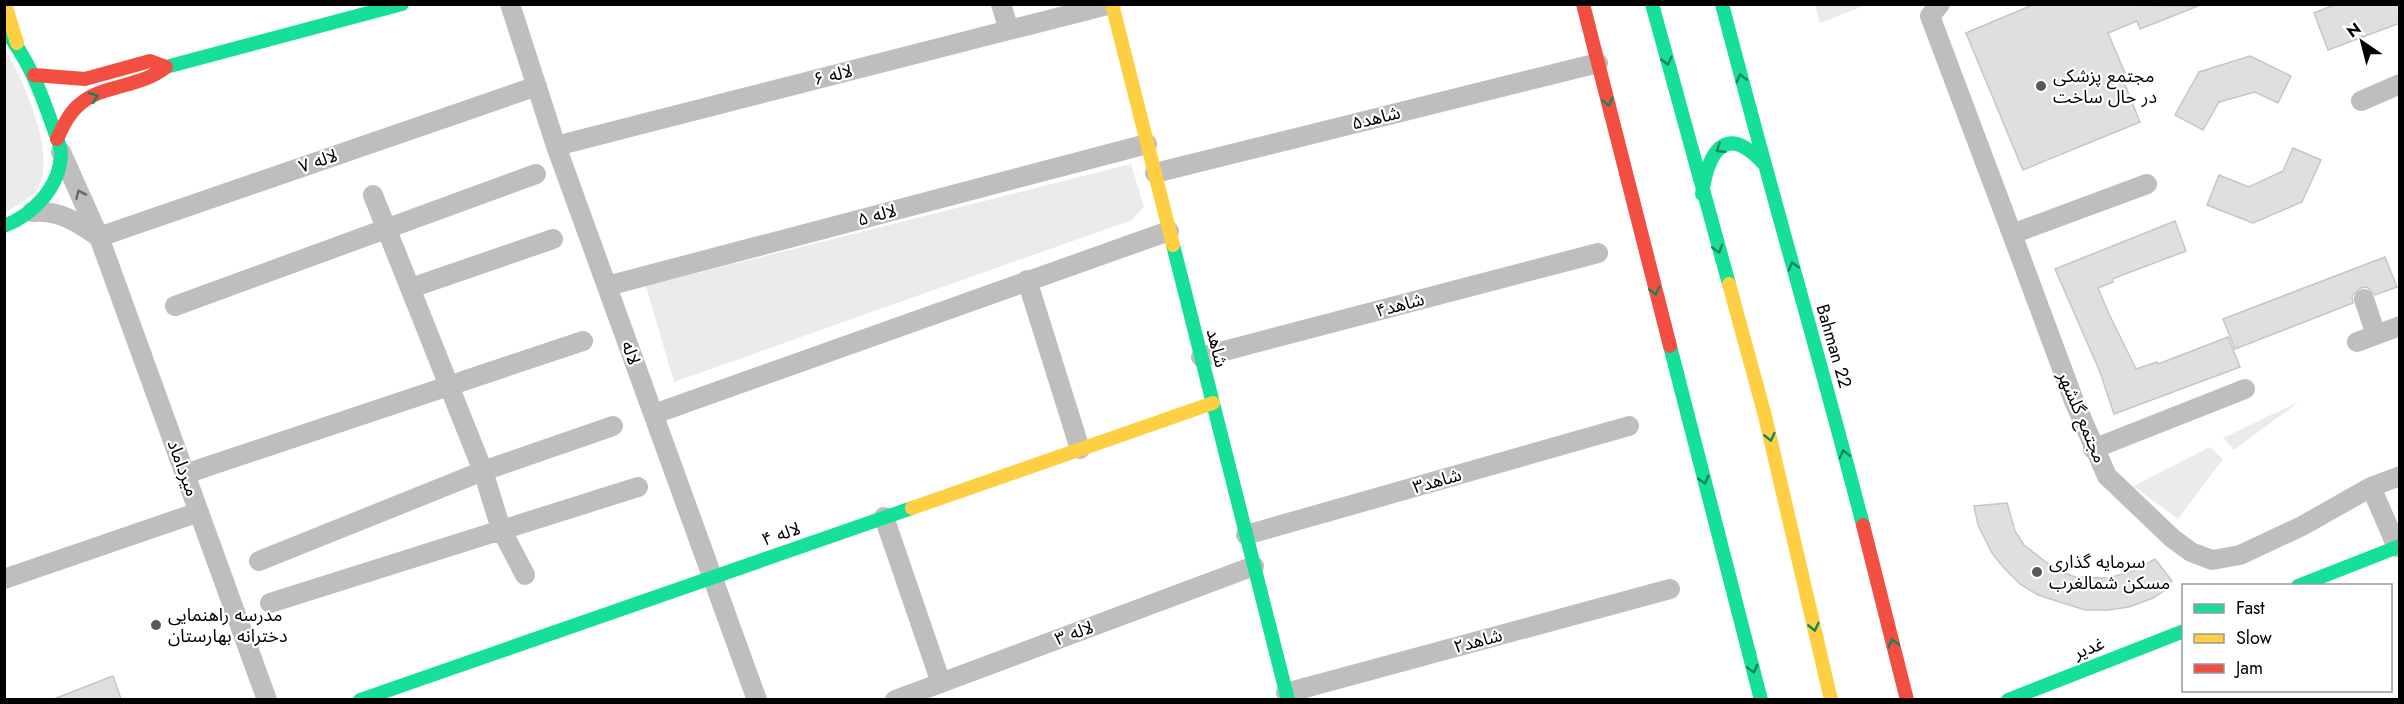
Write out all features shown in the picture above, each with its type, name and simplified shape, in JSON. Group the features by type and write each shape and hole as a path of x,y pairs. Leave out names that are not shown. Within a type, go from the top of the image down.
{"main road":[{"path":"5,4 17,43 34,75 59,145"},
{"name":"شاهد","path":"1111,4 1287,696"},
{"path":"1583,4 1761,699"},
{"path":"1652,4 1702,195 1765,416 1832,699"},
{"name":"Bahman 22","path":"1722,4 1762,163 1822,366 1907,699"},
{"path":"4,226 32,212 47,194 69,115 86,99 155,78 166,67 393,6"},
{"path":"4,29 17,43"},
{"path":"34,75 85,79 150,61 166,67"},
{"path":"1702,195 1706,169 1712,153 1726,144 1741,145 1754,151 1762,163"},
{"name":"لاله ۴","path":"360,699 1213,403"},
{"path":"2301,584 2398,546"},
{"name":"غدیر","path":"2008,699 2182,632"}],"street":[{"name":"لاله","path":"510,4 556,146 757,699"},
{"path":"1001,4 1009,30"},
{"name":"لاله ۶","path":"556,146 1111,4"},
{"name":"مجتمع گلشهر","path":"1940,4 1930,16 2093,449 2107,476 2172,538 2191,552 2212,560 2240,555 2302,526 2371,487 2400,476"},
{"name":"شاهد۵","path":"1155,173 1598,63"},
{"path":"2361,101 2400,84"},
{"name":"لاله ۷","path":"99,237 537,86"},
{"name":"لاله ۵","path":"606,286 1147,144"},
{"name":"میرداماد","path":"59,145 99,237 267,699"},
{"path":"175,306 536,174"},
{"path":"2012,234 2147,184"},
{"path":"373,195 483,471 501,529 525,575"},
{"path":"32,212 50,211 66,217 99,237"},
{"path":"654,414 1169,231"},
{"path":"411,288 553,239"},
{"name":"شاهد۴","path":"1201,357 1598,253"},
{"path":"1028,280 1080,449"},
{"path":"2364,299 2367,339 2400,326"},
{"path":"185,474 584,340"},
{"path":"2093,449 2245,389"},
{"path":"260,561 483,471 613,426"},
{"name":"شاهد۳","path":"1246,535 1629,426"},
{"path":"270,603 638,487"},
{"path":"2371,487 2398,546"},
{"path":"4,579 199,512"},
{"path":"884,518 941,683"},
{"name":"لاله ۳","path":"895,699 1254,566"},
{"name":"شاهد۲","path":"1287,696 1670,589"}],"shaded area":[{"path":"1815,4 1866,5 1820,23"},
{"path":"4,48 29,98 36,119 44,161 42,178 35,192 25,201 4,213"},
{"path":"1131,164 1144,207 1132,220 674,382 646,286"},
{"path":"2300,401 2234,450 2223,438"},
{"path":"2210,447 2223,459 2178,519 2133,486"}],"building":[{"name":"مجتمع پزشکی در حال ساخت","path":"2035,4 2198,6 2140,29 2137,21 2108,33 2125,73 2121,75 2140,122 2023,170 1966,33"},
{"path":"2336,4 2400,4 2400,23 2328,50 2314,13"},
{"path":"2250,56 2291,76 2278,103 2255,92 2219,102 2203,130 2175,115 2199,72"},
{"path":"2293,148 2321,160 2302,202 2253,223 2207,205 2219,175 2249,187 2283,171"},
{"path":"2175,221 2186,251 2112,279 2113,282 2098,288 2109,314 2136,369 2157,362 2158,364 2228,337 2240,367 2114,414 2100,372 2055,269"},
{"path":"2385,257 2397,287 2375,295 2367,287 2360,288 2352,296 2353,303 2235,349 2223,319"},
{"path":"2007,503 2015,531 2024,545 2055,569 2075,577 2108,578 2134,571 2155,559 2172,581 2165,590 2153,598 2129,607 2108,610 2085,610 2038,595 2020,584 2004,568 1992,553 1978,525 1974,506"},
{"path":"113,676 121,699 56,699 56,698"}],"traffic: fast":[{"path":"166,67 402,4"},
{"path":"1652,4 1729,284"},
{"path":"1722,4 1863,525"},
{"path":"4,29 13,40 33,76 44,101 61,154 56,178 43,198 25,215 4,226"},
{"path":"1702,194 1709,166 1720,148 1728,144 1738,144 1763,163"},
{"path":"1173,245 1288,700"},
{"path":"1670,346 1761,700"},
{"path":"360,700 912,508"},
{"path":"2303,584 2400,546"},
{"path":"2008,700 2182,632"}],"traffic: slow":[{"path":"5,4 17,43"},
{"path":"1112,4 1173,245"},
{"path":"1729,284 1765,416 1831,700"},
{"path":"912,508 1213,403"}],"traffic: jam":[{"path":"1583,4 1670,346"},
{"path":"34,75 85,79 150,61 166,67 145,79 89,98 73,111 57,139"},
{"path":"1863,525 1907,700"}],"place":[{"name":"مجتمع پزشکی در حال ساخت","path":"2041,86"},
{"name":"سرمایه گذاری مسکن شمالغرب","path":"2037,572"},
{"name":"مدرسه راهنمایی دخترانه بهارستان","path":"156,625"}]}
